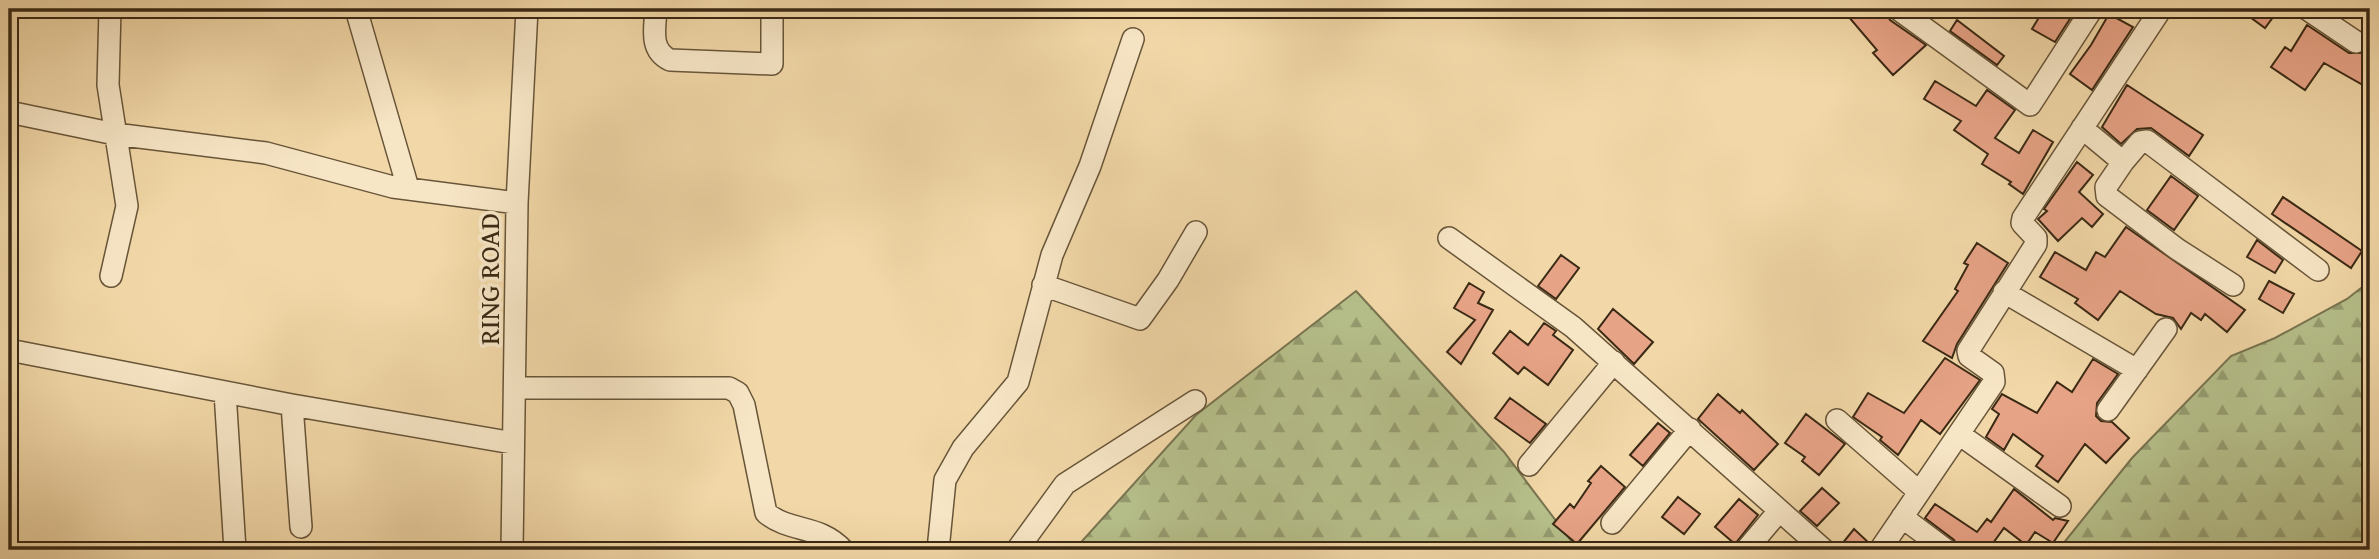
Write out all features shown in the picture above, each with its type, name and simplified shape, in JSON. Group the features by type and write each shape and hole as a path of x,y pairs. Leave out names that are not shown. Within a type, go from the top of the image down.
{"street":[{"path":"110,9 107,71 127,206 111,276"},
{"path":"356,9 408,188"},
{"name":"RING ROAD","path":"512,550 517,203 527,9"},
{"path":"656,9 655,47 661,56 670,60 772,64 772,9"},
{"path":"1898,9 2030,105 2092,9"},
{"path":"1880,550 1993,382 1993,373 1969,356 1968,351 2036,244 2036,238 2022,223 2023,218 2161,9"},
{"path":"2306,9 2356,42"},
{"path":"938,550 945,480 962,448 1018,383 1043,285 1071,204 1090,166 1133,39"},
{"path":"9,112 116,134 266,153 408,188 517,203"},
{"path":"2082,128 2123,162"},
{"path":"2233,285 2177,249 2107,196 2106,187 2140,142 2147,141 2318,270"},
{"path":"1043,285 1140,319 1168,280 1196,232"},
{"path":"1449,238 1573,327 1824,550"},
{"path":"2004,292 2137,370"},
{"path":"2108,410 2166,329"},
{"path":"9,349 292,405 513,443"},
{"path":"1529,465 1614,362"},
{"path":"516,388 729,388 742,398 766,513 785,523 830,537 843,550"},
{"path":"225,392 235,550"},
{"path":"1017,550 1065,484 1195,401"},
{"path":"292,405 300,527"},
{"path":"1837,420 1918,491"},
{"path":"1612,523 1690,429"},
{"path":"1959,434 2060,506"},
{"path":"1746,550 1779,511"},
{"path":"1902,517 1946,550"}],"green space":[{"path":"2370,281 2370,550 2058,550 2132,458 2231,356 2275,338 2347,299"},
{"path":"1356,291 1504,452 1578,550 1074,550 1196,415"}],"building":[{"path":"1842,9 1884,9 1890,20 1926,45 1893,75 1873,53 1877,50"},
{"path":"2044,9 2075,11 2055,42 2032,29"},
{"path":"2239,9 2279,9 2265,28"},
{"path":"2109,14 2133,27 2092,90 2070,74"},
{"path":"1957,20 2004,56 1997,65 1950,31"},
{"path":"2307,25 2349,53 2363,53 2370,58 2370,89 2324,63 2305,90 2271,67 2285,47 2291,51"},
{"path":"1935,81 1976,106 1987,90 2015,110 1995,138 2019,153 2033,130 2053,142 2023,194 2009,184 2011,182 1982,164 1988,154 1954,130 1961,121 1924,99"},
{"path":"2127,85 2203,135 2189,156 2151,128 2137,129 2121,144 2102,127"},
{"path":"2077,162 2093,175 2079,192 2103,214 2092,227 2082,218 2058,241 2038,219 2047,211 2044,209"},
{"path":"2171,176 2198,196 2174,230 2147,210"},
{"path":"2283,197 2362,251 2351,268 2272,214"},
{"path":"2126,227 2245,310 2227,332 2205,314 2201,320 2191,313 2181,329 2173,318 2156,314 2120,291 2098,320 2075,303 2078,299 2040,277 2055,252 2086,270 2096,252 2105,257"},
{"path":"2257,240 2283,260 2275,273 2247,257"},
{"path":"1977,243 2008,263 1957,344 1952,358 1923,341 1958,291 1955,289 1968,265 1964,263"},
{"path":"1561,255 1579,268 1556,299 1538,286"},
{"path":"2269,281 2294,294 2283,313 2259,299"},
{"path":"1469,283 1484,292 1478,303 1493,310 1461,364 1447,352 1475,320 1454,308"},
{"path":"1613,309 1653,342 1634,364 1598,329"},
{"path":"1544,323 1556,331 1553,335 1573,350 1548,385 1524,367 1518,374 1493,353 1510,331 1528,345"},
{"path":"1945,358 1980,380 1940,434 1921,420 1898,455 1880,440 1882,437 1853,417 1868,393 1904,413"},
{"path":"2093,359 2118,374 2097,403 2096,416 2101,421 2112,422 2129,438 2106,463 2085,444 2058,482 2036,466 2043,456 2013,434 2004,450 1986,437 1999,414 1992,409 2002,394 2037,413 2057,382 2072,392"},
{"path":"1718,394 1740,413 1742,410 1778,444 1754,470 1698,419"},
{"path":"1510,398 1546,424 1530,443 1495,418"},
{"path":"1806,414 1845,444 1819,475 1802,461 1805,457 1785,443"},
{"path":"1658,423 1670,433 1643,466 1630,455"},
{"path":"1601,466 1625,487 1577,544 1553,524 1570,504 1574,508 1591,483 1588,481"},
{"path":"1822,488 1839,503 1817,526 1800,511"},
{"path":"2014,489 2053,520 2055,518 2068,521 2053,543 2035,532 2026,545 2004,528 1988,550 1959,550 1954,540 1925,518 1935,504 1977,532 1987,519 1991,522"},
{"path":"1678,497 1700,514 1684,534 1662,517"},
{"path":"1739,499 1758,515 1735,544 1715,527"},
{"path":"1854,529 1869,543 1867,550 1837,550"}]}
